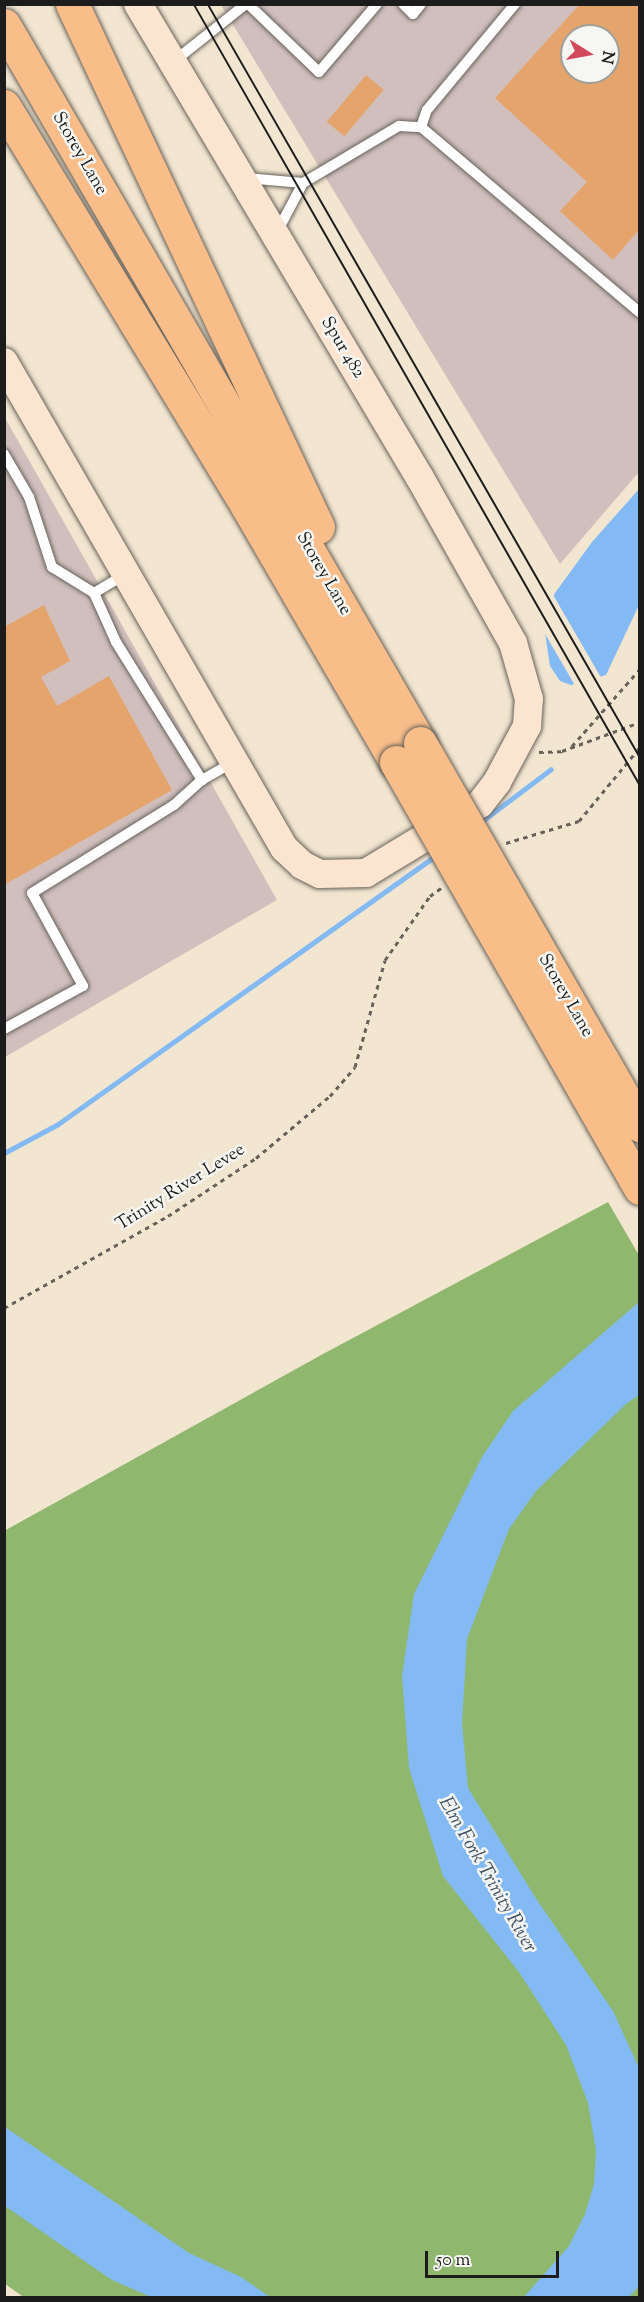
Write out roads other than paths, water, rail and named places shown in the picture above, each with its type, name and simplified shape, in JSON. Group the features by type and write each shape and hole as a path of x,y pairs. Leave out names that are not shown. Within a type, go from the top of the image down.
{"highway":[{"path":"72,4 305,498 377,667"},
{"name":"Storey Lane","path":"4,25 377,667 408,752 639,1188"},
{"name":"Storey Lane","path":"4,106 240,494 408,752 639,1125"},
{"path":"4,116 25,142"}],"main road":[{"name":"Spur 482","path":"138,4 513,643 529,699 527,726 516,752 480,804 366,873 320,874 302,865 284,848 235,760"},
{"path":"4,362 235,760"}],"lane":[{"path":"173,62 247,4 319,72 377,4"},
{"path":"403,4 413,14 421,4"},
{"path":"421,127 427,110 515,4"},
{"path":"275,235 303,183 399,126 421,127 639,313"},
{"path":"242,178 303,183"},
{"path":"4,454 29,497 52,567 94,593 116,642 202,780"},
{"path":"94,593 127,574"},
{"path":"4,1029 83,986 32,893 174,806 202,780 235,760"}],"water":[{"path":"639,489 639,605 606,675 571,685 560,681 550,666 544,626 547,611 555,593 592,542"},
{"name":"Elm Fork Trinity River","path":"639,1302 639,1395 626,1404 536,1491 509,1529 467,1639 462,1723 468,1788 535,1897 613,2011 639,2068 639,2286 629,2297 524,2297 569,2246 585,2214 594,2184 596,2151 588,2103 566,2045 519,1972 443,1876 409,1768 402,1676 414,1594 482,1457 513,1411"},
{"path":"5,2127 189,2253 241,2277 270,2297 151,2297 112,2280 5,2206"}],"waterway":[{"path":"478,824 551,769"},
{"path":"4,1153 58,1124 437,855"}],"tram line":[{"path":"194,4 640,785"},
{"path":"208,4 640,757"}]}
